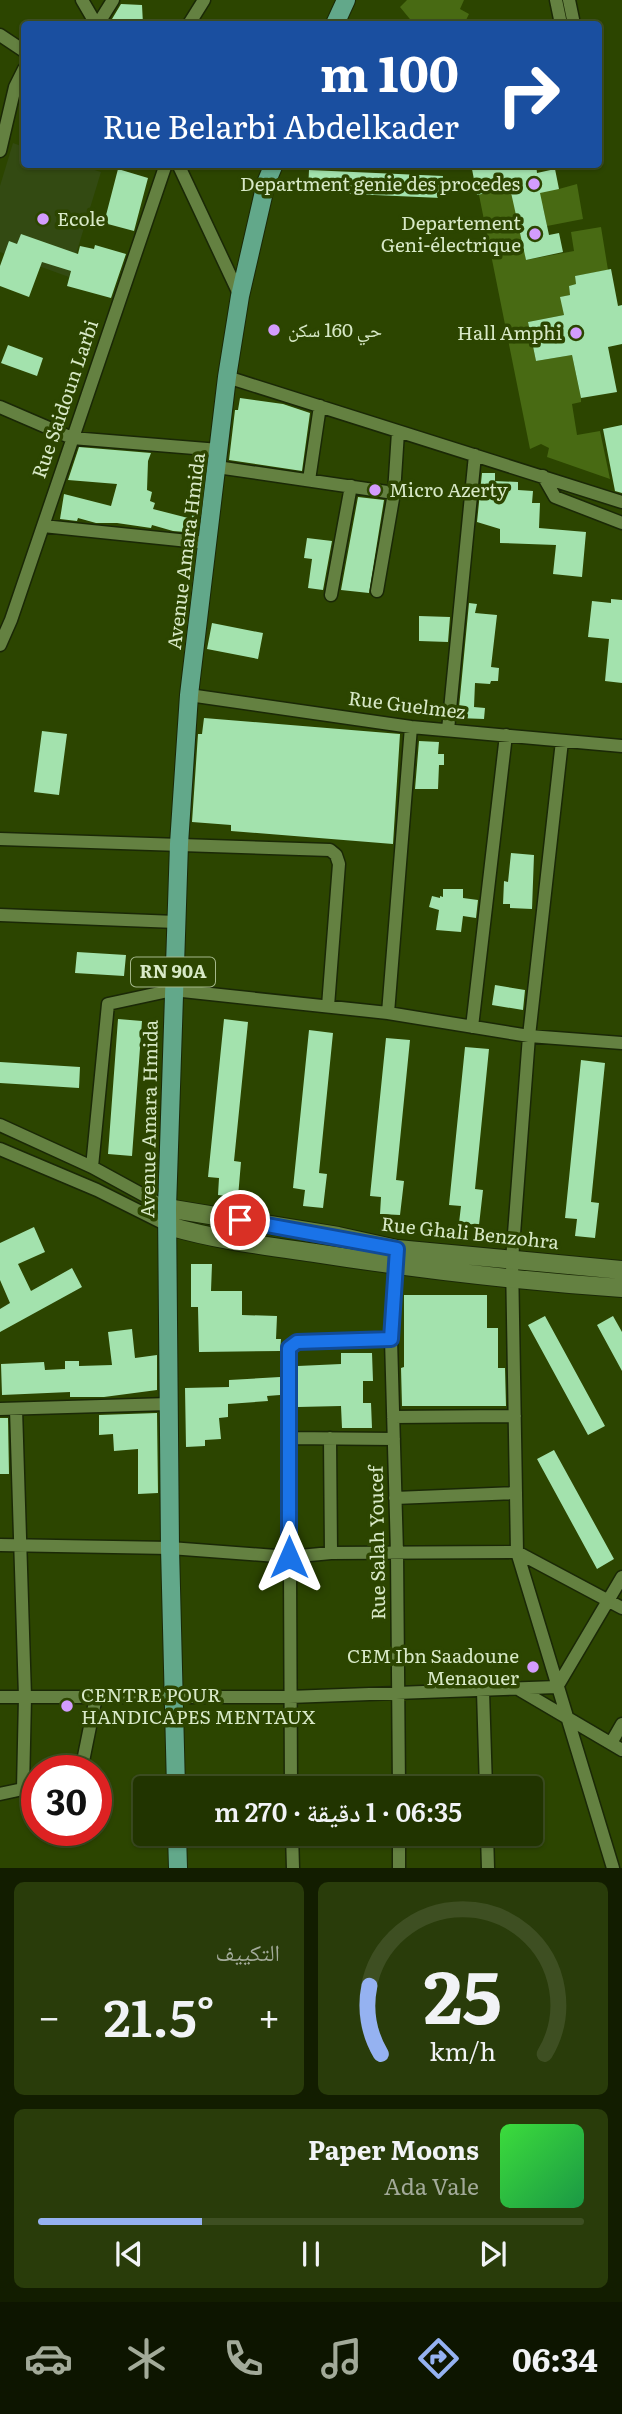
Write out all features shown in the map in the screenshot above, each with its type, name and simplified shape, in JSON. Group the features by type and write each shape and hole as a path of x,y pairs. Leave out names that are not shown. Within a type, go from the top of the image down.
{"main road":[{"path":"336,21 345,0"},
{"name":"Avenue Amara Hmida","path":"176,1776 170,1548 168,1217 179,844 189,695 227,377 240,296 266,183 272,168"},
{"name":"Rue Ghali Benzohra","path":"168,1217 338,1237 396,1257 513,1280 622,1288"},
{"name":"Rue Ghali Benzohra","path":"396,1257 512,1260 622,1270"},
{"path":"177,1846 178,1868"}],"street":[{"path":"82,0 95,21"},
{"path":"99,21 113,0"},
{"path":"191,21 204,0"},
{"path":"556,0 560,21"},
{"path":"569,0 573,21"},
{"path":"0,35 21,49"},
{"path":"0,150 15,87 21,75"},
{"name":"Rue Saidoun Larbi","path":"0,645 6,616 43,526 165,168"},
{"path":"180,168 240,296"},
{"path":"227,377 622,502"},
{"path":"309,480 320,406"},
{"path":"0,407 72,438 218,458 309,480 394,493"},
{"path":"377,591 394,493 398,432"},
{"path":"448,730 475,455"},
{"path":"543,476 555,497 622,523"},
{"path":"331,595 351,486"},
{"path":"43,526 208,543"},
{"name":"Rue Guelmez","path":"189,695 411,727 622,746"},
{"path":"388,1013 411,727"},
{"path":"472,1027 506,735"},
{"path":"562,740 529,1036 512,1260 517,1552 556,1688 613,1868"},
{"path":"0,839 330,850 336,855 339,864 328,1006"},
{"path":"0,915 176,922"},
{"path":"92,1167 108,1004 173,990 388,1013 529,1036 622,1043"},
{"name":"Rue Ghali Benzohra","path":"0,1125 92,1167 168,1217"},
{"name":"Rue Ghali Benzohra","path":"0,1149 168,1217"},
{"name":"Rue Salah Youcef","path":"396,1257 391,1339 397,1553 399,1776"},
{"path":"291,1776 289,1348 292,1344 391,1339"},
{"path":"0,1409 169,1404"},
{"path":"16,1409 25,1697 24,1755"},
{"path":"393,1417 515,1416"},
{"path":"288,1438 394,1438"},
{"path":"330,1438 331,1553"},
{"path":"395,1498 516,1493"},
{"path":"0,1545 170,1548 289,1557 331,1553 517,1552 622,1608"},
{"path":"556,1688 622,1577"},
{"path":"0,1697 289,1697 398,1691 556,1688"},
{"path":"519,1689 616,1746 622,1724"},
{"path":"483,1691 486,1776"},
{"path":"84,1755 96,1697"},
{"path":"0,1794 21,1789"},
{"path":"292,1846 293,1868"},
{"path":"399,1846 399,1868"},
{"path":"487,1846 488,1868"}],"shaded area":[{"path":"407,0 464,0 460,9 469,14 466,21 412,21 400,7"},
{"name":"Ecole","path":"13,143 21,146 21,168 88,168 101,172 69,277 0,252 0,186"},
{"path":"474,168 484,168 559,189 577,184 583,219 547,226 543,207 517,213 526,260 574,251 571,232 601,227 608,270 575,276 576,284 569,286 570,295 561,297 564,315 528,322 536,361 572,355 581,398 581,402 572,404 577,435 600,431 610,479 547,457 549,448 541,444 530,449"}],"building":[{"path":"121,4 142,5 143,21 111,21"},
{"path":"472,168 536,168 537,173 555,169 559,189 540,193 549,235 559,233 563,252 526,260 510,188 477,195"},
{"path":"118,169 148,178 134,231 104,223"},
{"path":"309,170 443,176 441,198 308,192"},
{"path":"21,234 78,254 80,246 94,249 95,245 126,254 111,298 67,286 71,271 42,262 29,297 0,286 0,266 9,241 17,244"},
{"name":"Hall Amphi","path":"611,269 618,306 622,305 622,344 608,347 617,392 581,398 572,355 536,361 528,322 564,315 560,297 570,295 569,286 576,284 575,276"},
{"path":"8,345 43,358 37,376 1,363"},
{"path":"240,398 283,404 310,413 302,471 229,460 235,410 238,410"},
{"path":"622,425 622,493 615,491 603,429"},
{"path":"79,447 151,453 148,461 147,490 152,492 150,501 155,503 153,509 192,519 191,498 201,497 197,533 173,531 152,525 151,528 96,523 78,518 77,521 60,519 64,494 111,506 117,484 68,480"},
{"path":"482,473 495,473 495,481 518,482 518,490 533,491 532,503 540,503 539,528 586,532 582,577 553,574 556,545 500,543 500,529 477,522"},
{"path":"358,497 384,500 369,593 341,590"},
{"path":"307,538 332,541 323,590 308,588 312,559 304,558"},
{"path":"611,599 622,600 622,683 605,681 609,639 588,637 592,601 611,603"},
{"path":"469,603 477,604 475,613 497,615 491,667 499,668 498,681 491,681 490,684 475,683 474,707 485,708 484,719 458,718"},
{"path":"419,616 450,617 448,642 419,641"},
{"path":"212,623 263,633 258,659 207,649"},
{"path":"204,718 400,734 393,844 231,831 231,825 192,822 198,734 202,734"},
{"path":"42,731 67,734 59,795 34,792"},
{"path":"419,741 439,742 438,754 444,754 444,765 439,765 438,789 415,789"},
{"path":"511,853 534,855 532,909 510,908 510,904 503,904 504,881 508,882"},
{"path":"443,889 463,889 463,898 478,900 476,918 463,916 461,932 436,930 439,910 429,907 432,896 443,897"},
{"path":"77,952 126,955 124,976 75,973"},
{"path":"495,985 525,990 523,1010 492,1005"},
{"path":"118,1019 142,1021 132,1156 108,1154"},
{"path":"224,1019 248,1022 234,1161 241,1162 238,1197 218,1195 219,1178 208,1177"},
{"path":"309,1030 333,1033 319,1173 327,1174 323,1208 303,1206 305,1190 293,1188"},
{"path":"386,1038 410,1040 396,1180 404,1181 400,1215 380,1214 381,1197 370,1196"},
{"path":"465,1047 489,1049 475,1189 483,1190 479,1225 459,1223 461,1206 449,1205"},
{"path":"581,1060 605,1063 591,1202 599,1203 595,1238 575,1236 577,1219 565,1218"},
{"path":"0,1062 80,1067 79,1088 0,1083"},
{"path":"34,1227 45,1252 18,1264 31,1291 72,1268 82,1287 0,1332 0,1309 10,1303 0,1280 0,1243"},
{"path":"191,1264 212,1264 211,1291 242,1291 242,1315 277,1316 276,1339 281,1339 280,1351 199,1352 198,1307 191,1307"},
{"path":"404,1295 487,1295 487,1328 498,1328 498,1368 505,1368 506,1406 402,1406"},
{"path":"545,1316 605,1426 588,1435 528,1325"},
{"path":"613,1316 622,1332 622,1371 597,1325"},
{"path":"132,1329 135,1358 157,1355 157,1390 104,1397 70,1397 70,1392 2,1395 1,1364 44,1362 45,1370 65,1369 65,1361 79,1361 79,1366 112,1365 108,1332"},
{"path":"341,1353 372,1353 373,1381 363,1381 363,1403 371,1403 372,1428 342,1428 341,1406 298,1407 298,1366 341,1364"},
{"path":"280,1377 280,1395 267,1396 268,1401 228,1404 228,1417 219,1418 221,1439 205,1440 205,1446 186,1447 185,1388 229,1387 229,1380"},
{"path":"157,1413 158,1493 138,1494 138,1449 114,1451 113,1434 99,1435 99,1415"},
{"path":"0,1418 8,1418 9,1474 0,1474"},
{"path":"554,1450 614,1559 597,1569 537,1459"}],"place":[{"name":"Department genie des procedes","path":"534,184"},
{"name":"Ecole","path":"43,219"},
{"name":"Departement Geni-électrique","path":"535,234"},
{"name":"حي 160 سكن","path":"274,330"},
{"name":"Hall Amphi","path":"576,333"},
{"name":"Micro Azerty","path":"375,490"},
{"name":"CEM Ibn Saadoune Menaouer","path":"533,1667"},
{"name":"CENTRE POUR HANDICAPES MENTAUX","path":"67,1706"}],"route":[{"path":"240,1220 397,1249 391,1339 297,1342 289,1348 289,1557"}]}
